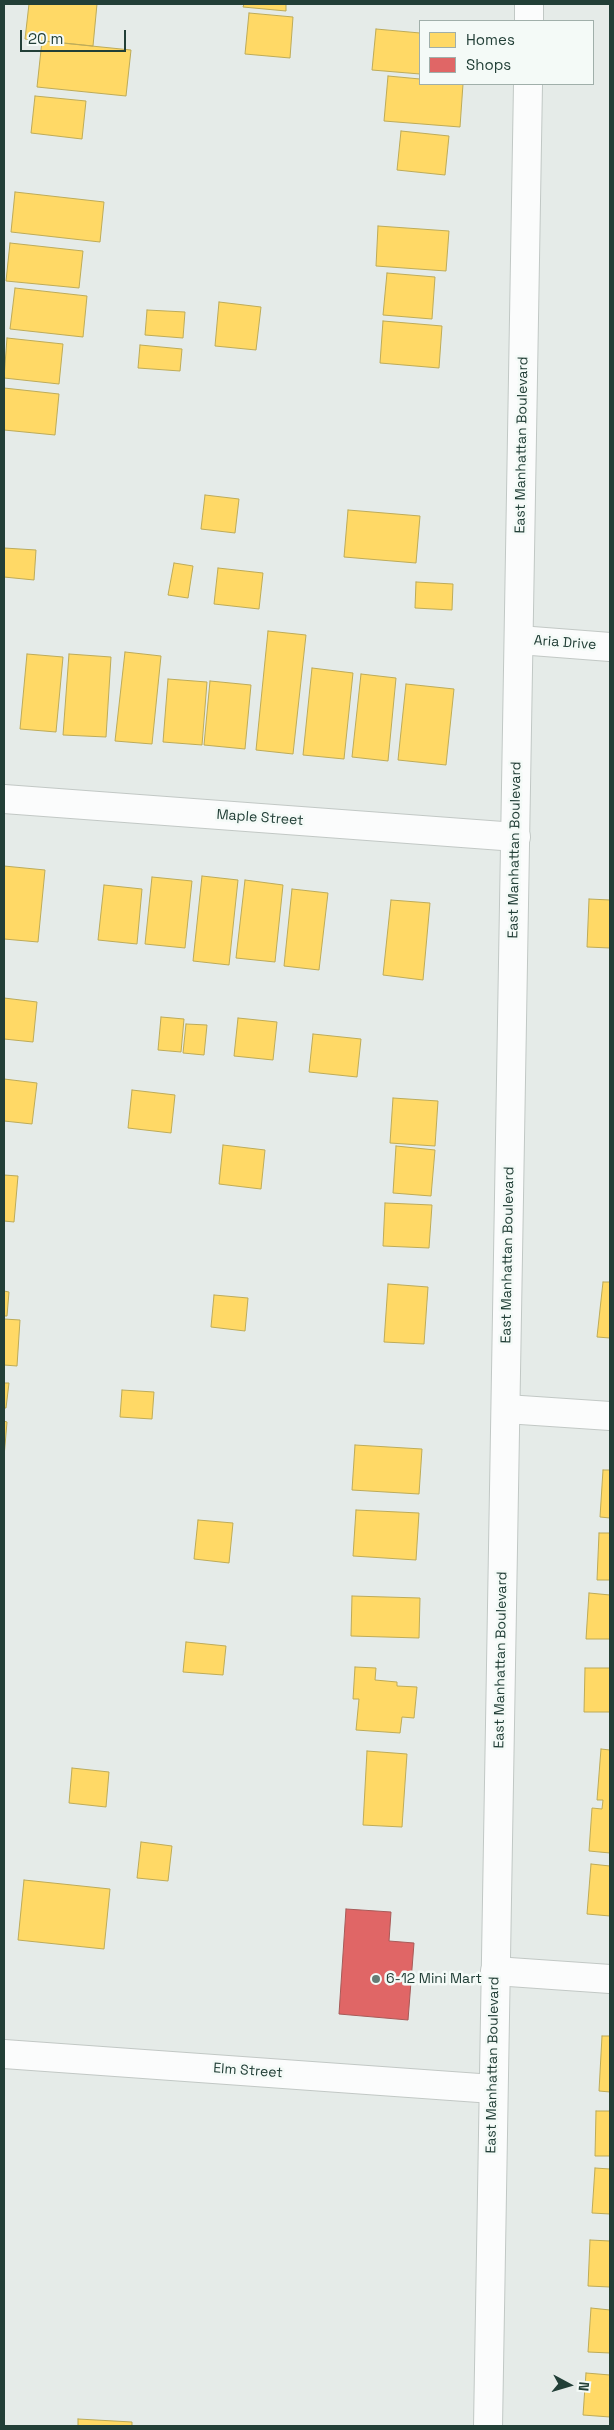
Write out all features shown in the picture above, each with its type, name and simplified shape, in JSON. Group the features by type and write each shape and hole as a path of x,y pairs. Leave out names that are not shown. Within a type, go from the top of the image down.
{"main road":[{"path":"529,4 529,20"},
{"name":"East Manhattan Boulevard","path":"488,2426 528,85"},
{"name":"Aria Drive","path":"519,640 610,647"},
{"name":"Maple Street","path":"4,799 516,837"},
{"path":"506,1409 610,1416"},
{"path":"495,1971 610,1979"},
{"name":"Elm Street","path":"4,2054 493,2089"}],"building: Homes":[{"path":"29,4 97,4 93,46 25,39"},
{"path":"244,4 286,4 286,11 243,7"},
{"path":"249,13 293,17 290,58 245,54"},
{"path":"376,29 419,33 419,74 372,70"},
{"path":"42,41 131,50 126,96 37,87"},
{"path":"388,76 419,79 419,85 463,85 460,127 384,121"},
{"path":"35,96 86,101 82,139 31,133"},
{"path":"401,131 449,136 445,175 397,170"},
{"path":"15,192 104,202 100,242 11,232"},
{"path":"378,226 449,231 446,271 376,266"},
{"path":"10,243 83,251 79,288 6,281"},
{"path":"387,273 435,277 432,319 383,315"},
{"path":"15,288 87,296 83,337 10,329"},
{"path":"219,302 261,307 256,350 215,346"},
{"path":"147,310 185,312 183,338 145,335"},
{"path":"383,321 442,326 439,368 380,363"},
{"path":"7,338 63,344 59,384 4,378"},
{"path":"140,345 182,349 180,371 138,368"},
{"path":"4,388 59,394 55,435 4,430"},
{"path":"205,495 239,499 235,533 201,529"},
{"path":"348,510 420,516 416,563 344,557"},
{"path":"4,548 36,550 34,580 4,577"},
{"path":"174,563 193,566 188,598 168,595"},
{"path":"218,568 263,573 259,609 214,604"},
{"path":"416,582 453,584 452,610 415,608"},
{"path":"268,631 306,635 293,754 256,750"},
{"path":"125,652 161,656 152,744 115,741"},
{"path":"27,654 63,657 56,732 20,729"},
{"path":"69,654 111,657 106,737 63,735"},
{"path":"312,668 353,673 344,759 303,755"},
{"path":"361,674 396,678 388,761 352,757"},
{"path":"168,679 207,682 202,745 163,742"},
{"path":"210,681 251,685 245,749 204,745"},
{"path":"406,684 454,689 446,765 398,760"},
{"path":"4,866 45,870 38,942 4,939"},
{"path":"202,876 238,880 229,965 193,961"},
{"path":"152,877 192,881 185,948 145,944"},
{"path":"245,880 283,885 275,962 236,958"},
{"path":"104,885 142,889 137,944 98,940"},
{"path":"292,889 328,893 319,970 284,966"},
{"path":"589,899 610,900 610,948 587,947"},
{"path":"391,900 430,903 423,980 383,975"},
{"path":"4,998 37,1002 33,1042 4,1039"},
{"path":"161,1017 184,1019 181,1052 158,1050"},
{"path":"238,1018 277,1022 273,1060 234,1056"},
{"path":"186,1024 207,1025 204,1055 183,1053"},
{"path":"313,1034 361,1039 357,1077 309,1072"},
{"path":"4,1079 37,1083 32,1124 4,1121"},
{"path":"132,1090 175,1095 171,1133 128,1128"},
{"path":"393,1098 438,1101 435,1146 390,1143"},
{"path":"223,1145 265,1150 261,1189 219,1184"},
{"path":"396,1146 435,1150 431,1196 393,1193"},
{"path":"4,1175 18,1176 14,1222 4,1221"},
{"path":"385,1203 432,1205 429,1248 383,1246"},
{"path":"603,1282 610,1282 610,1338 597,1337"},
{"path":"388,1284 428,1287 424,1344 384,1342"},
{"path":"4,1291 9,1292 7,1316 4,1316"},
{"path":"214,1295 248,1298 245,1331 211,1327"},
{"path":"4,1319 20,1320 17,1366 4,1365"},
{"path":"4,1383 9,1383 6,1408 4,1408"},
{"path":"122,1390 154,1392 152,1419 120,1417"},
{"path":"4,1421 7,1422 4,1457"},
{"path":"355,1445 422,1449 419,1494 352,1490"},
{"path":"603,1470 610,1470 610,1518 600,1517"},
{"path":"356,1510 419,1513 416,1560 353,1556"},
{"path":"198,1520 233,1523 229,1563 194,1559"},
{"path":"599,1533 610,1533 610,1580 597,1580"},
{"path":"589,1593 610,1595 610,1639 586,1639"},
{"path":"352,1596 420,1598 419,1638 351,1636"},
{"path":"186,1642 226,1646 223,1675 183,1672"},
{"path":"355,1667 376,1668 375,1680 397,1682 397,1686 417,1687 414,1718 402,1717 400,1733 356,1730 359,1699 353,1699"},
{"path":"585,1668 610,1668 610,1712 584,1712"},
{"path":"601,1749 610,1750 610,1853 589,1851 592,1808 602,1809 603,1800 597,1800"},
{"path":"367,1751 407,1754 402,1827 363,1825"},
{"path":"72,1768 109,1772 106,1807 69,1803"},
{"path":"141,1842 172,1846 168,1881 137,1878"},
{"path":"591,1864 610,1866 610,1916 587,1914"},
{"path":"24,1880 110,1889 104,1949 18,1940"},
{"path":"602,2036 610,2036 610,2092 599,2091"},
{"path":"596,2111 610,2111 610,2156 595,2156"},
{"path":"595,2168 610,2169 610,2214 592,2213"},
{"path":"590,2240 610,2241 610,2287 588,2286"},
{"path":"591,2308 610,2310 610,2353 588,2352"},
{"path":"586,2373 610,2375 610,2417 583,2415"},
{"path":"78,2419 132,2422 132,2426 78,2426"}],"building: Shops":[{"name":"6-12 Mini Mart","path":"346,1909 391,1912 389,1941 414,1943 408,2020 339,2014"}],"place":[{"name":"6-12 Mini Mart","path":"376,1979"}]}
